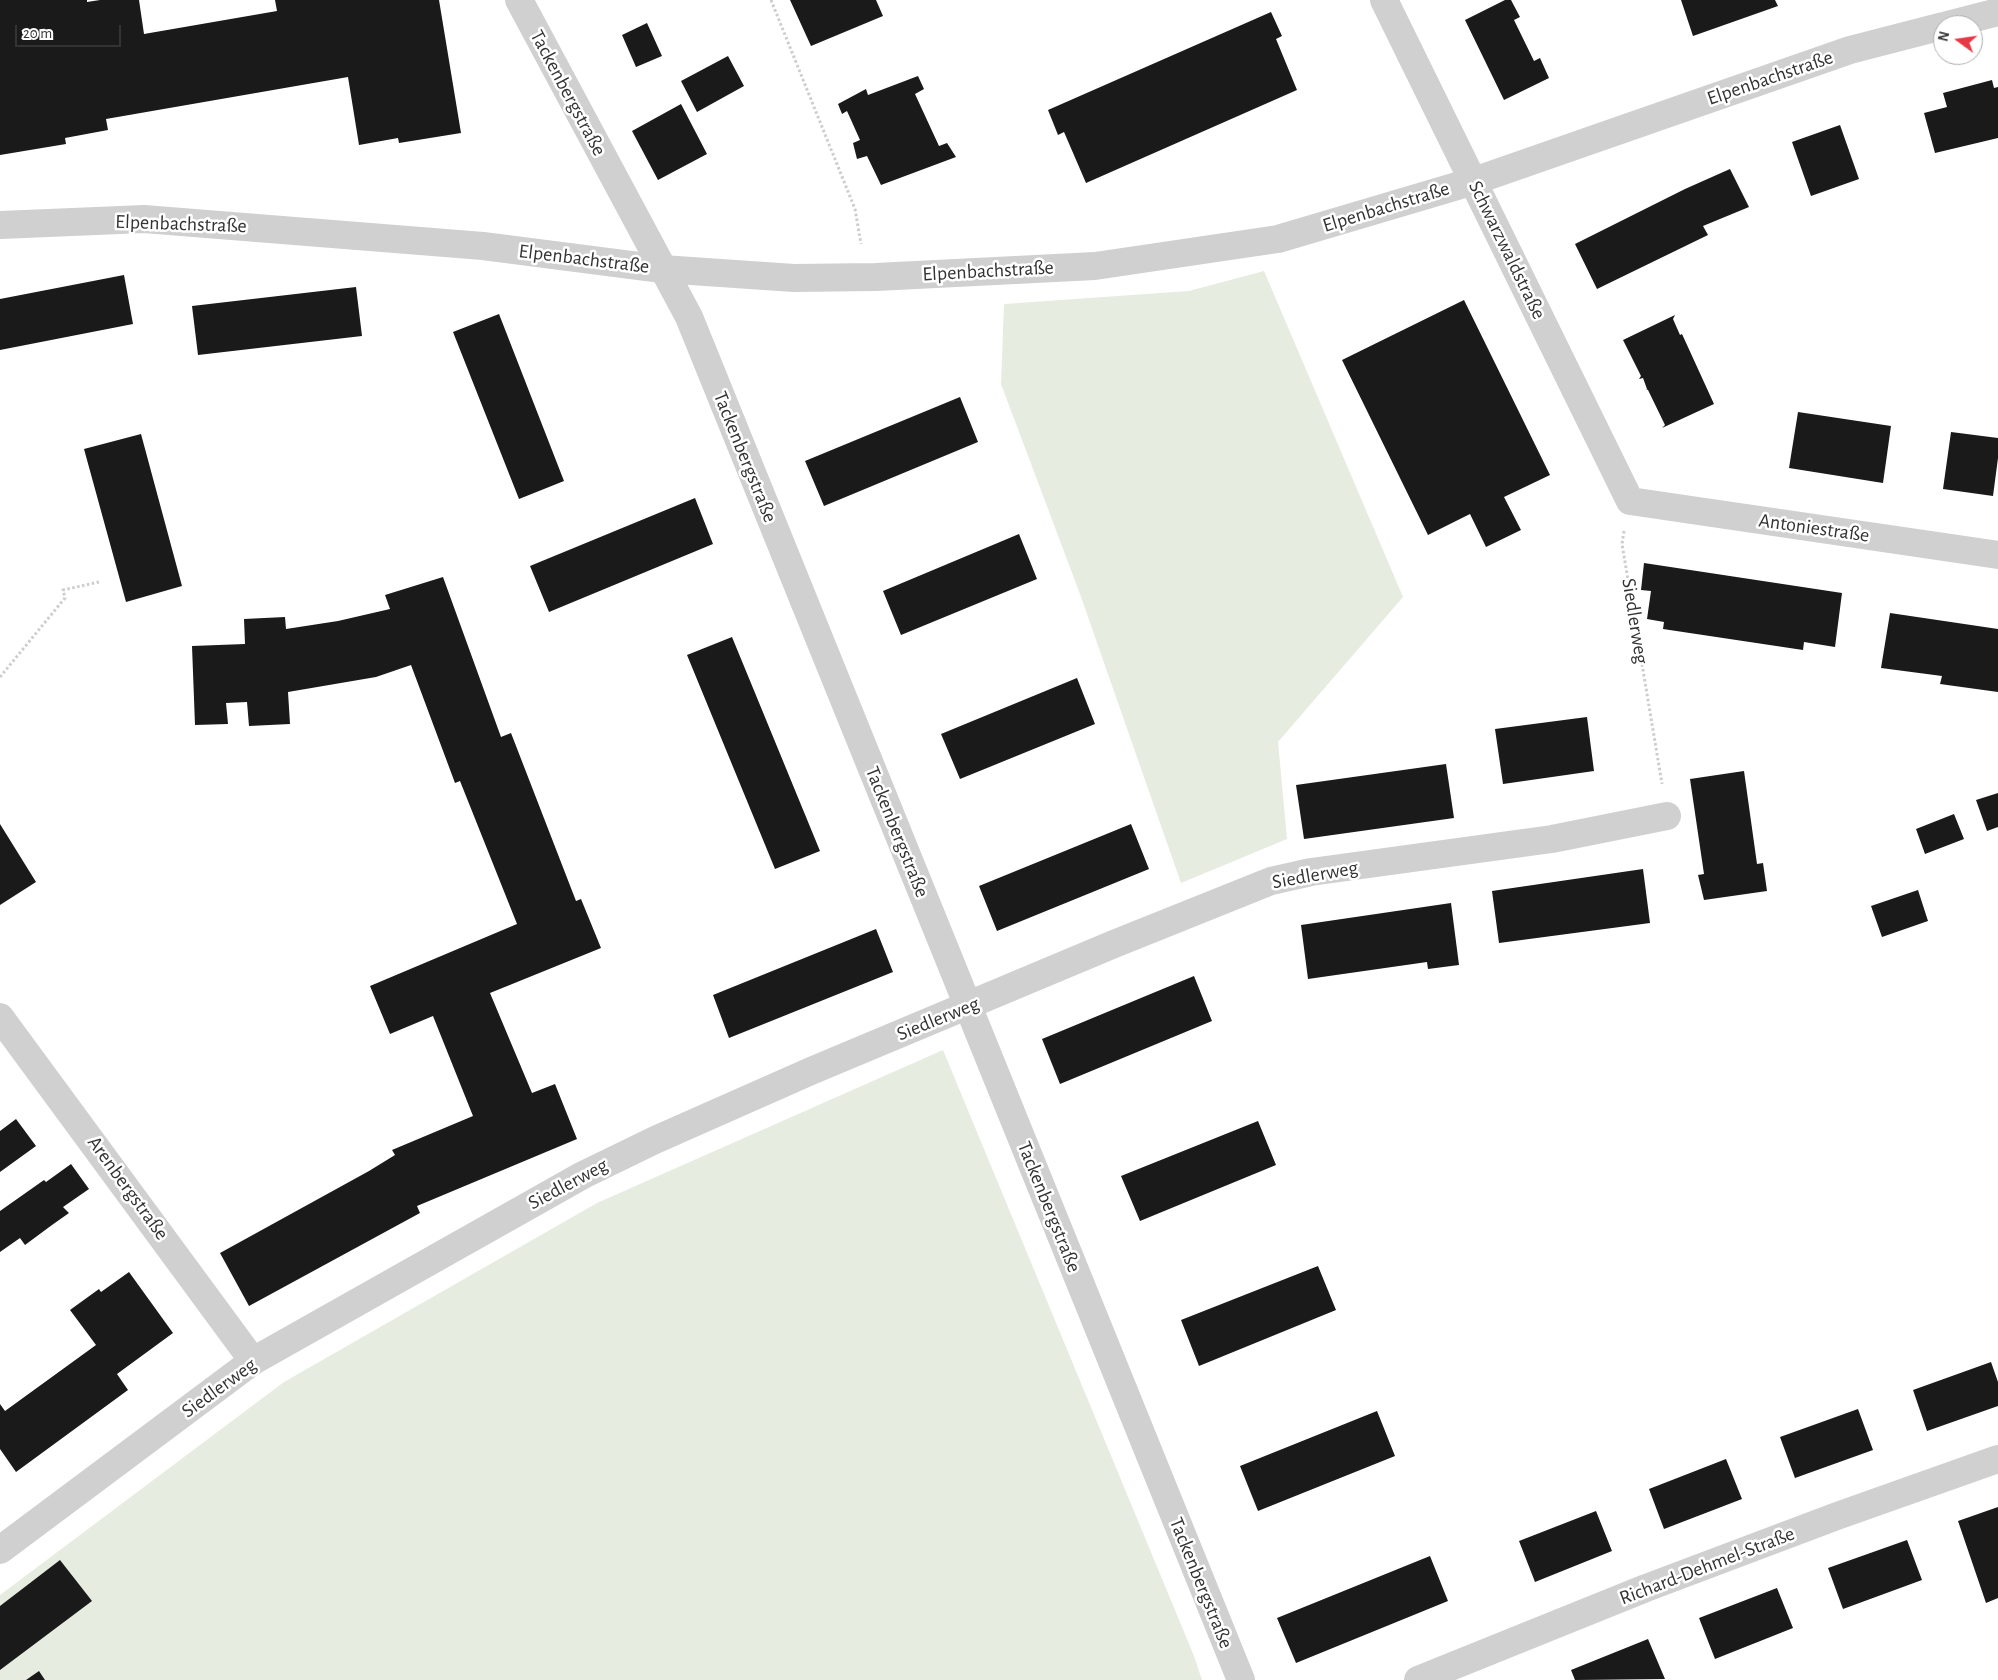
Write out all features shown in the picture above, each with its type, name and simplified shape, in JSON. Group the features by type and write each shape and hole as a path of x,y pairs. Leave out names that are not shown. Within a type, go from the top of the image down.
{"street":[{"name":"Tackenbergstraße","path":"519,0 689,317 1241,1680"},
{"name":"Schwarzwaldstraße","path":"1384,0 1630,501"},
{"path":"1983,16 1998,12"},
{"name":"Elpenbachstraße","path":"0,225 144,219 483,246 662,269 794,278 867,277 1095,266 1278,239 1474,181 1850,50 1933,29"},
{"name":"Antoniestraße","path":"1630,501 1998,555"},
{"name":"Siedlerweg","path":"0,1550 253,1361 583,1174 655,1140 803,1075 1270,881 1311,872 1552,839 1667,816"},
{"name":"Arenbergstraße","path":"0,1017 253,1361"},
{"name":"Richard-Dehmel-Straße","path":"1418,1680 1656,1585 1837,1516 1998,1459"}],"path":[{"path":"771,0 855,209 867,277"},
{"name":"Siedlerweg","path":"1630,501 1622,544 1667,816"},
{"path":"0,677 65,598 63,590 99,582"}],"shaded area":[{"path":"1264,271 1403,597 1278,742 1287,839 1181,883 1080,594 1001,384 1004,304 1189,291"},
{"path":"943,1050 1194,1656 1202,1680 0,1680 0,1595 284,1382 597,1203"}],"building":[{"path":"0,0 87,0 87,2 139,0 144,34 277,11 275,0 439,0 461,133 399,143 398,138 359,145 348,77 106,119 108,130 65,138 66,144 0,155"},
{"path":"790,0 876,0 883,16 811,46"},
{"path":"1505,0 1511,0 1520,17 1514,20 1534,61 1540,58 1549,78 1504,100 1465,20"},
{"path":"1681,0 1775,0 1778,6 1693,36"},
{"path":"1271,12 1282,36 1276,39 1297,90 1086,183 1064,132 1058,135 1048,110"},
{"path":"647,23 662,56 636,67 622,35"},
{"path":"728,56 744,86 697,112 681,81"},
{"path":"918,76 924,89 915,94 939,146 947,143 956,157 881,185 867,156 857,159 853,143 860,140 847,111 842,114 838,104 866,89 868,95"},
{"path":"1992,80 1994,88 1998,87 1998,138 1935,153 1924,113 1947,107 1943,93"},
{"path":"681,104 707,154 658,180 632,131"},
{"path":"1840,125 1859,179 1811,196 1792,142"},
{"path":"1730,169 1749,207 1703,226 1708,235 1597,289 1575,244 1685,189"},
{"path":"124,275 133,324 0,350 0,299"},
{"path":"356,287 362,336 198,355 192,306"},
{"path":"1464,300 1550,475 1504,497 1521,530 1486,547 1470,514 1428,535 1342,360"},
{"path":"499,314 564,481 519,499 453,332"},
{"path":"1675,315 1673,319 1680,335 1682,334 1714,404 1662,428 1665,425 1646,389 1643,378 1639,379 1641,376 1623,340"},
{"path":"960,397 978,442 824,506 805,461"},
{"path":"1798,412 1891,426 1883,483 1789,468"},
{"path":"1951,432 1998,438 1998,458 1993,496 1943,489"},
{"path":"141,434 182,586 126,602 84,449"},
{"path":"695,498 713,544 549,612 530,566"},
{"path":"1019,534 1037,579 901,635 883,591"},
{"path":"1644,563 1842,593 1835,647 1804,642 1803,650 1663,629 1664,622 1647,619 1651,591 1641,590"},
{"path":"443,577 501,737 511,733 576,901 581,899 601,948 490,993 532,1093 555,1084 577,1139 417,1206 420,1213 249,1306 220,1253 369,1171 395,1155 392,1150 473,1116 433,1016 390,1034 370,986 517,924 460,781 455,783 411,665 376,677 288,692 290,724 249,726 247,702 226,703 228,724 195,725 192,646 245,644 244,619 285,617 286,629 338,621 390,609 385,595"},
{"path":"1890,613 1998,629 1998,692 1940,684 1942,676 1881,668"},
{"path":"732,637 820,851 775,869 687,655"},
{"path":"1077,678 1095,724 960,779 941,734"},
{"path":"1587,717 1594,771 1503,784 1495,729"},
{"path":"1446,764 1454,818 1304,839 1296,785"},
{"path":"1744,771 1757,864 1763,863 1767,891 1704,900 1698,875 1704,874 1690,779"},
{"path":"1998,793 1998,827 1987,831 1976,800"},
{"path":"1954,814 1964,839 1925,854 1916,829"},
{"path":"0,824 36,882 0,905"},
{"path":"1131,824 1149,869 997,931 979,886"},
{"path":"1643,869 1650,923 1499,943 1492,891"},
{"path":"1918,890 1928,921 1882,937 1871,906"},
{"path":"1451,903 1459,965 1428,969 1427,962 1308,979 1301,925"},
{"path":"876,929 893,972 729,1038 713,995"},
{"path":"1194,976 1212,1021 1060,1084 1042,1039"},
{"path":"16,1119 36,1146 0,1172 0,1131"},
{"path":"1258,1121 1276,1165 1140,1221 1121,1176"},
{"path":"71,1164 89,1189 63,1207 69,1213 25,1245 20,1238 0,1252 0,1211 44,1180 46,1182"},
{"path":"1318,1266 1336,1310 1199,1366 1181,1320"},
{"path":"129,1272 173,1333 117,1374 128,1390 16,1472 0,1449 0,1404 5,1411 96,1345 70,1310 99,1289 101,1292"},
{"path":"1991,1362 1998,1382 1998,1406 1927,1431 1913,1390"},
{"path":"1858,1409 1873,1450 1795,1478 1780,1437"},
{"path":"1377,1411 1395,1456 1258,1511 1240,1466"},
{"path":"1726,1459 1742,1499 1664,1529 1649,1489"},
{"path":"1998,1507 1998,1598 1986,1603 1958,1521"},
{"path":"1596,1511 1612,1551 1535,1582 1519,1541"},
{"path":"1907,1540 1922,1580 1843,1609 1828,1568"},
{"path":"1430,1556 1448,1601 1296,1663 1277,1618"},
{"path":"60,1560 92,1601 0,1670 0,1606"},
{"path":"1777,1588 1793,1628 1715,1659 1699,1618"},
{"path":"1648,1639 1665,1679 1575,1680 1571,1670"},
{"path":"39,1671 45,1680 26,1680"}]}
